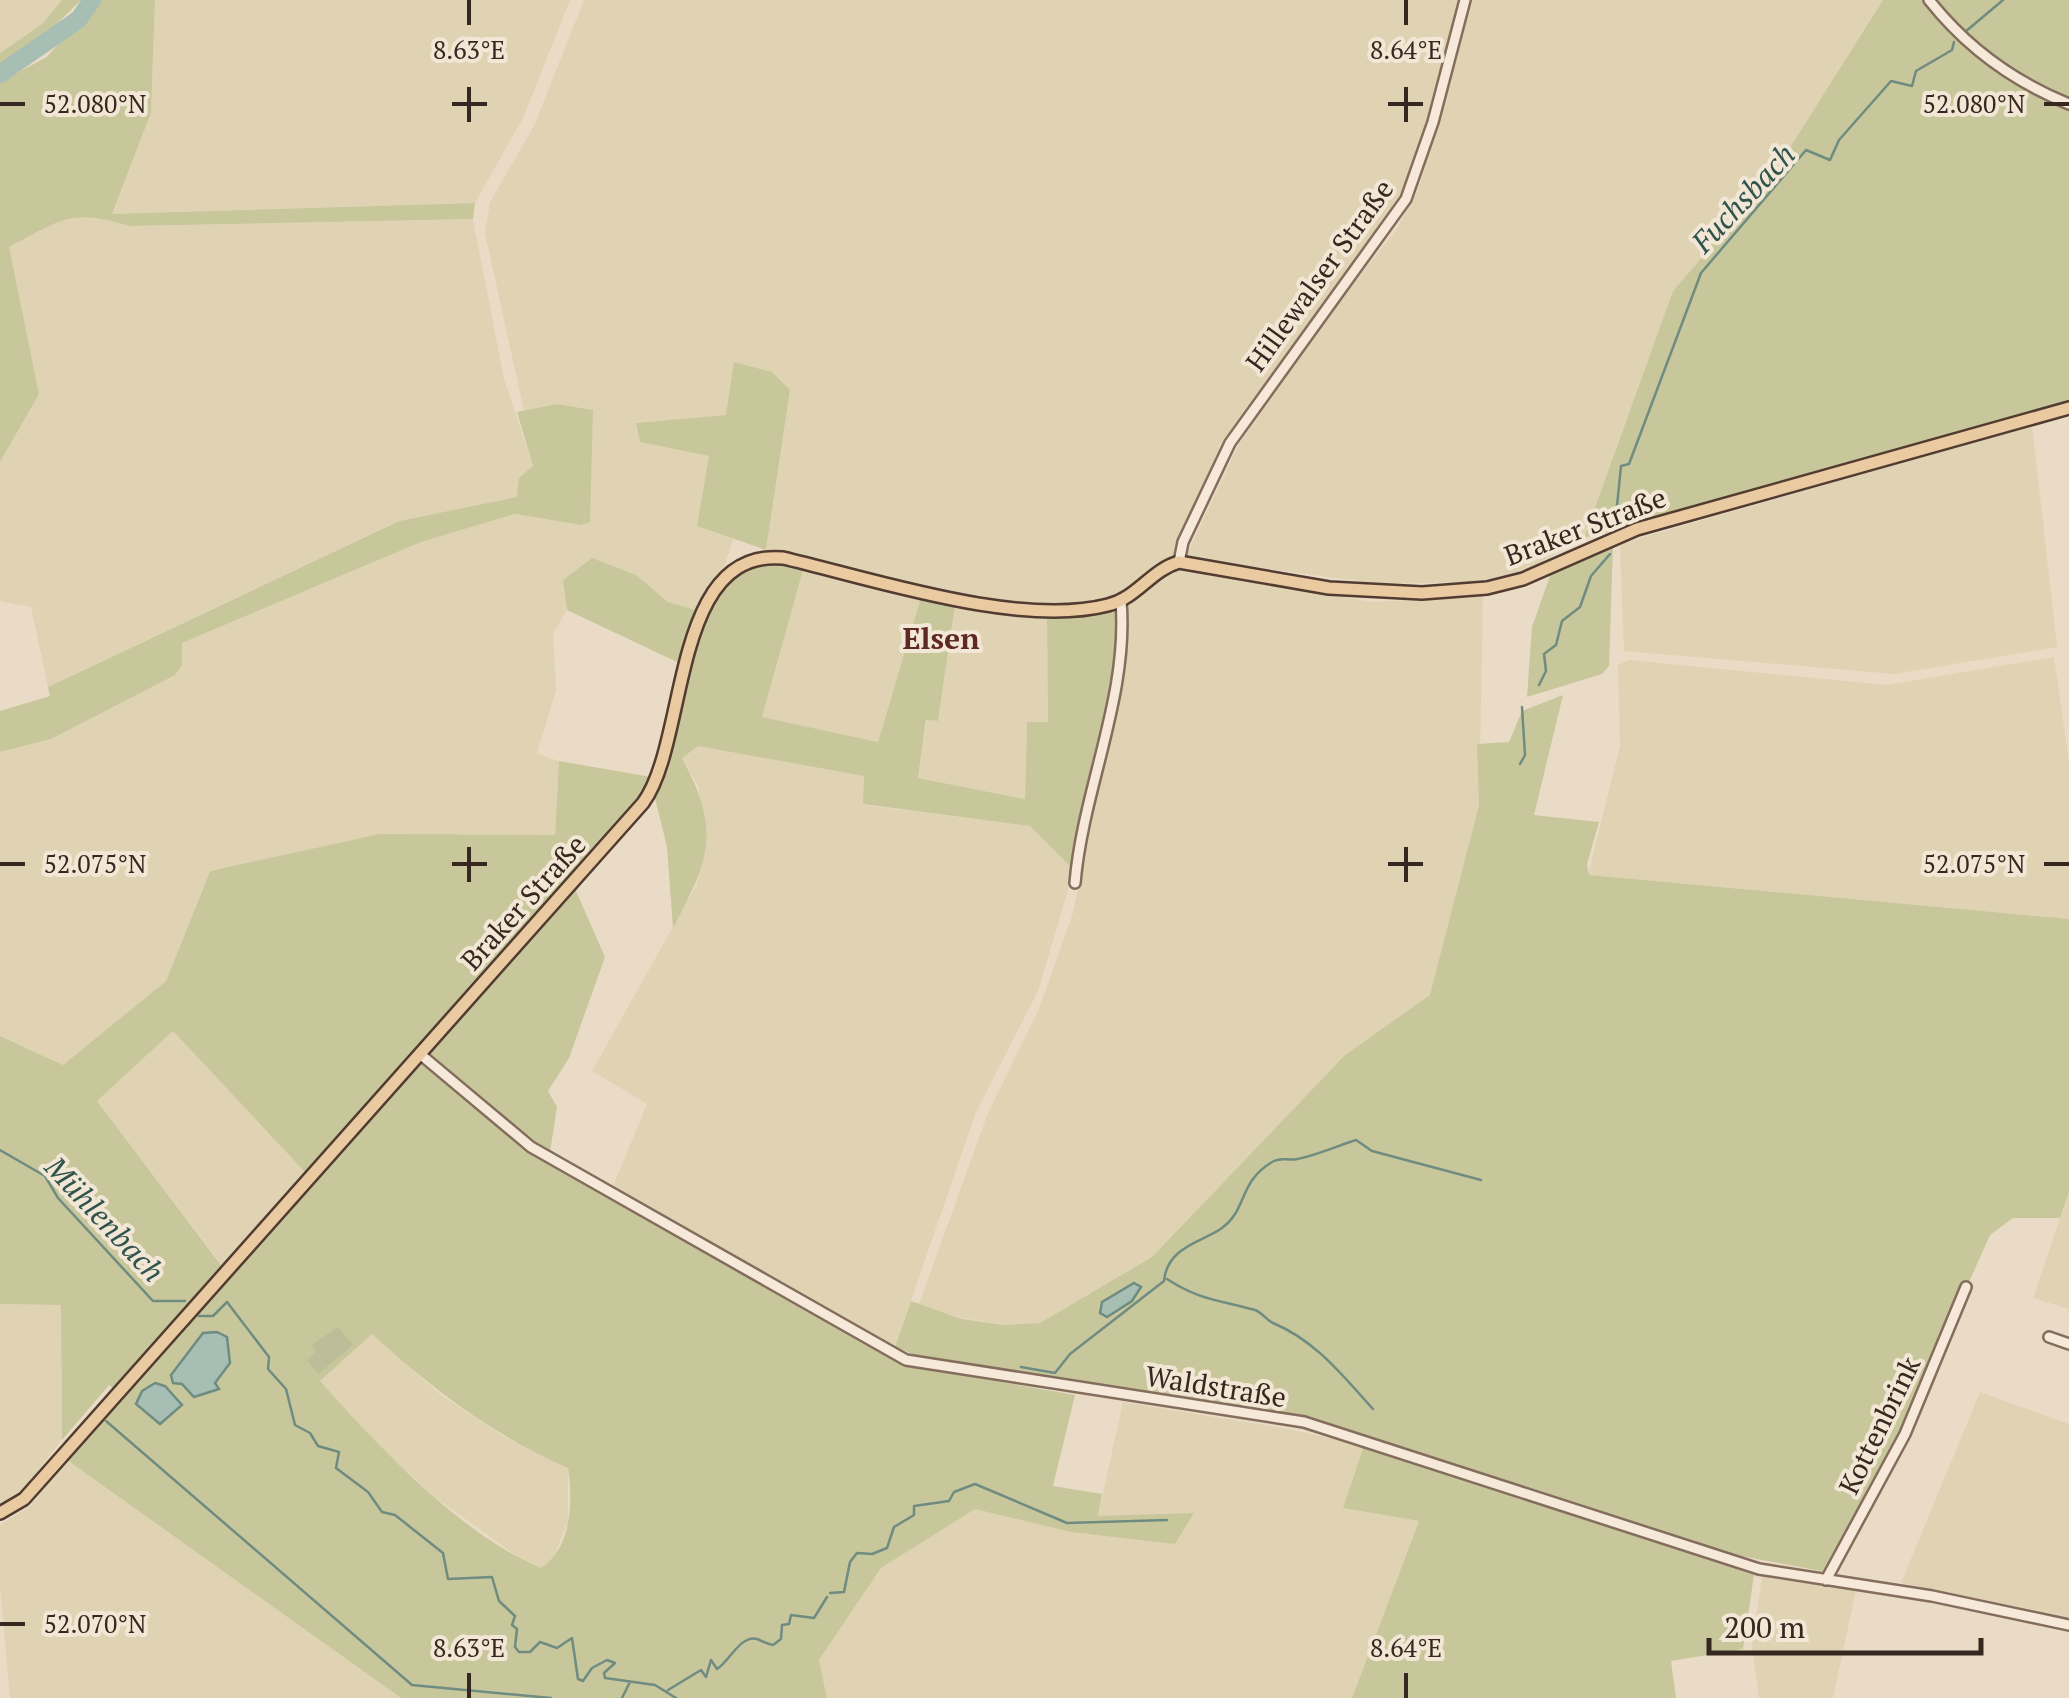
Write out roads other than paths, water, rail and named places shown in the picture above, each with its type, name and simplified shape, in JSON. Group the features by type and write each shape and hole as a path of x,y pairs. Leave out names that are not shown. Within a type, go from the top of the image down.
{"main road":[{"name":"Braker Straße","path":"0,1513 24,1499 651,793 698,623 726,578 742,564 766,556 783,558 1006,607 1084,610 1121,601 1162,568 1179,562 1330,588 1422,593 1487,588 1523,578 1637,529 2069,408"}],"street":[{"name":"Hillewalser Straße","path":"1179,562 1183,542 1230,443 1406,199 1434,122 1464,0"},
{"path":"1929,0 1983,57 2033,88 2069,104"},
{"path":"1075,883 1109,716 1123,624 1121,601"},
{"name":"Waldstraße","path":"420,1054 531,1148 906,1360 1304,1422 1730,1561 2069,1624"},
{"name":"Kottenbrink","path":"1826,1580 1905,1434 1966,1286"},
{"path":"2049,1337 2069,1344"}],"waterway":[{"path":"0,74 79,19 92,0"},
{"name":"Fuchsbach","path":"1965,32 2003,0"},
{"name":"Fuchsbach","path":"1616,516 1621,466 1629,464 1701,273 1806,150 1830,160 1839,140 1891,81 1912,86 1916,71 1952,50 1954,42"},
{"name":"Fuchsbach","path":"1539,685 1546,671 1544,654 1556,645 1562,621 1580,607 1591,576 1610,554"},
{"name":"Fuchsbach","path":"1520,764 1525,755 1522,707"},
{"path":"1021,1367 1055,1373 1070,1354 1164,1281 1179,1252 1222,1228 1236,1212 1254,1177 1274,1161 1304,1158 1356,1140 1372,1151 1481,1180"},
{"name":"Mühlenbach","path":"0,1150 45,1176 58,1198 153,1301 185,1301"},
{"path":"1167,1279 1199,1295 1255,1310 1288,1330 1327,1360 1373,1409"},
{"name":"Mühlenbach","path":"199,1316 213,1316 227,1302 269,1357 268,1369 286,1389 295,1425 310,1433 318,1446 339,1452 336,1468 368,1492 382,1512 395,1515 443,1553 448,1579 492,1577 499,1601 515,1616 512,1625 517,1629 515,1647 519,1652 530,1652 540,1642 557,1648 572,1638 578,1679 583,1681 592,1668 607,1660 615,1663 604,1673 605,1678 655,1685 676,1698"},
{"path":"106,1421 412,1685 551,1698"},
{"path":"830,1593 844,1592 850,1562 857,1553 872,1554 887,1548 894,1527 914,1515 914,1506 949,1501 954,1492 975,1484 1067,1523 1167,1520"},
{"path":"668,1690 701,1670 706,1677 711,1660 717,1669 746,1641 757,1639 773,1645 781,1639 782,1625 789,1624 791,1615 814,1618 827,1597"},
{"path":"622,1698 630,1682"}],"district":[{"name":"Elsen","path":"941,638"}]}
